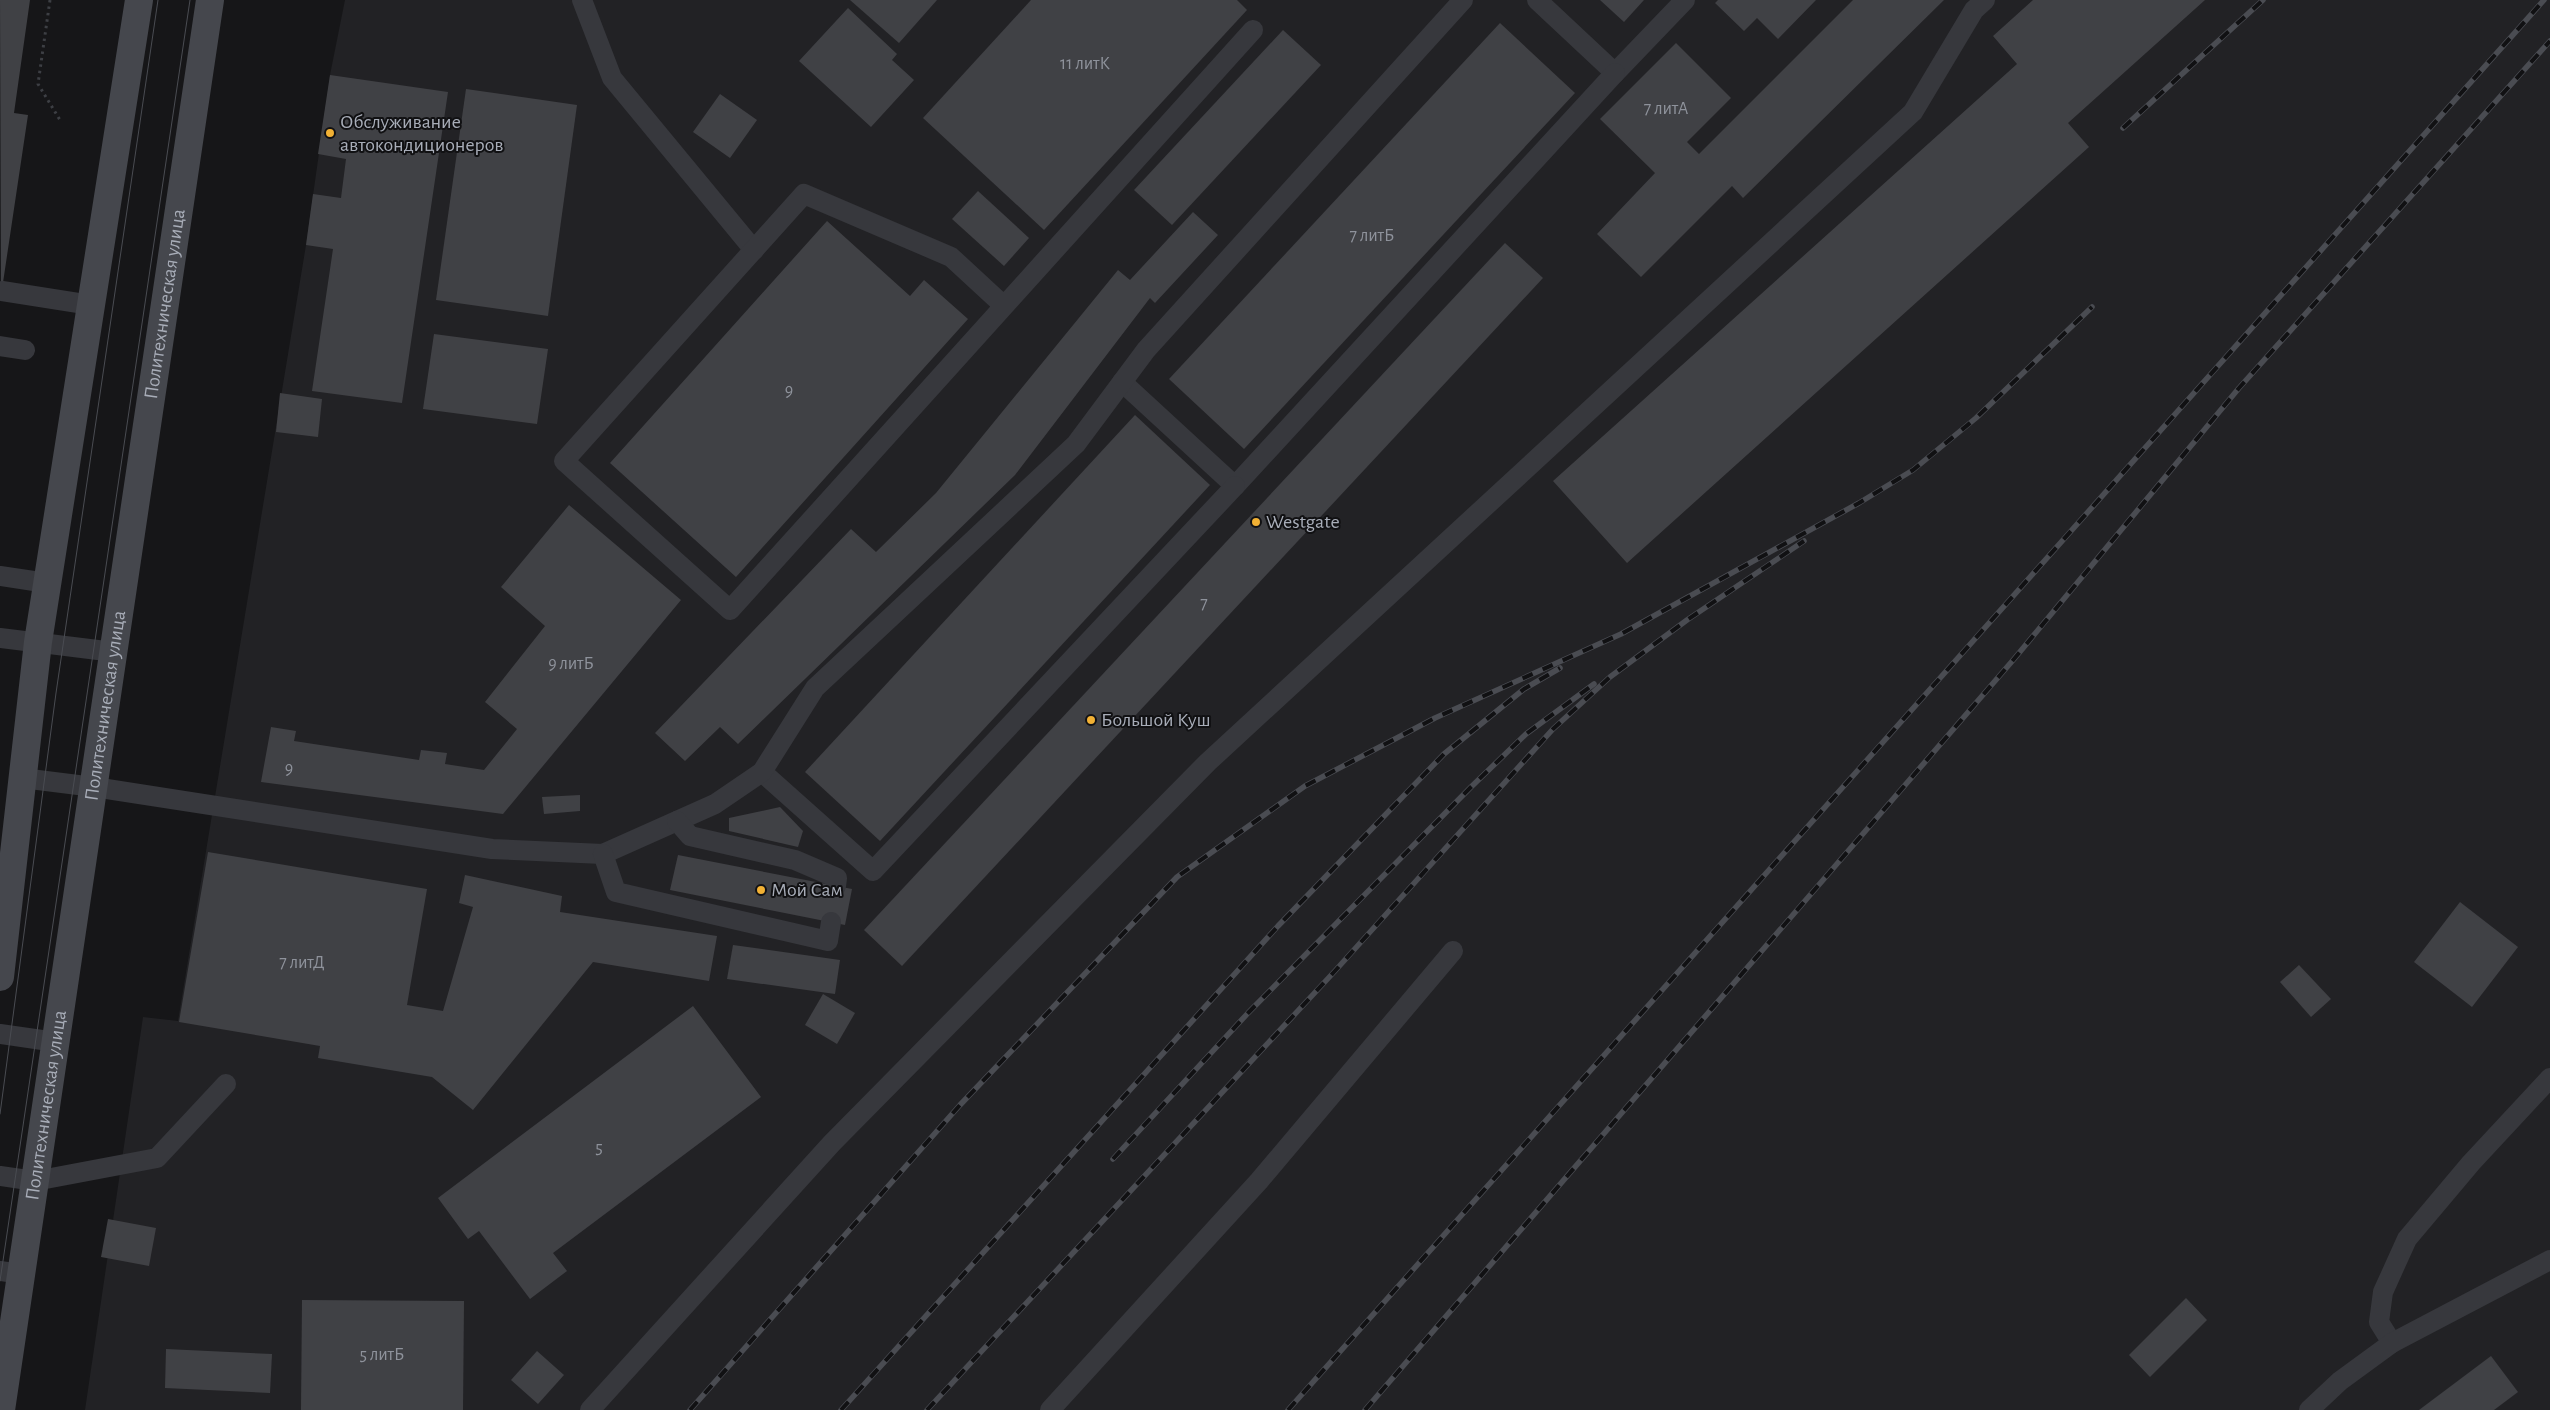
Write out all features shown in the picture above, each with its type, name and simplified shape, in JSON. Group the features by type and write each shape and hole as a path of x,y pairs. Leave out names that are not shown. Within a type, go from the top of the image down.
{"main road":[{"path":"0,977 38,642 139,0"},
{"name":"Политехническая улица","path":"2,1400 11,1272 35,1181 210,0"}],"lane":[{"path":"582,0 612,78 754,250"},
{"path":"22,778 94,787 492,849 603,854 714,804 762,772 815,688 1076,444 1146,350 1463,0"},
{"path":"1537,0 1616,73"},
{"path":"762,772 873,871 1235,486 1685,0"},
{"path":"590,1410 832,1143 1208,762 1913,112 1974,10 1985,0"},
{"path":"1003,305 952,257 804,194 564,461 730,610 1003,305 1253,30"},
{"path":"2,291 92,305"},
{"path":"0,346 25,350"},
{"path":"1122,382 1235,486"},
{"path":"0,576 47,583"},
{"path":"0,638 114,652"},
{"path":"677,821 690,836 795,860 837,878 836,886"},
{"path":"603,854 616,892 828,941 831,922"},
{"path":"1050,1410 1259,1181 1453,950"},
{"path":"0,1034 56,1042"},
{"path":"2392,1343 2379,1322 2380,1314 2384,1292 2407,1239 2471,1163 2550,1078"},
{"path":"0,1176 35,1181 156,1158 226,1084"},
{"path":"2309,1410 2340,1381 2392,1343 2550,1260"}],"path":[{"path":"50,0 38,84 60,120"}],"shaded area":[{"path":"345,0 2550,0 2550,1410 85,1410 143,1017 178,1021 306,245 330,75"}],"building":[{"path":"0,0 30,0 14,113 28,115 1,296"},
{"path":"850,0 937,0 899,43"},
{"path":"1031,0 1237,0 1247,10 1044,230 923,118"},
{"path":"1600,0 1644,0 1624,22"},
{"path":"1718,0 1816,0 1778,39 1757,18 1744,31 1715,3"},
{"path":"1853,0 1944,0 1743,198 1732,186 1641,277 1597,234 1655,173 1600,119 1676,43 1731,98 1687,142 1699,154"},
{"path":"2033,0 2205,0 2068,123 2089,147 1627,563 1553,481 2017,64 1993,36"},
{"path":"848,8 897,54 892,60 914,80 871,127 799,61"},
{"path":"1500,23 1575,93 1244,449 1169,379"},
{"path":"1283,30 1321,65 1172,225 1134,190"},
{"path":"330,75 448,92 402,403 312,391 333,249 306,245 313,194 341,198 346,159 318,154"},
{"path":"466,89 577,105 548,316 436,300"},
{"path":"720,94 757,120 730,158 693,132"},
{"path":"978,191 1029,238 1004,266 952,219"},
{"path":"1193,212 1218,235 1155,303 1150,298 1015,475 738,744 720,727 685,761 655,733 851,529 876,552 936,493 1118,270 1130,280"},
{"path":"827,221 910,296 924,280 968,319 736,577 610,463"},
{"path":"1505,243 1543,278 902,966 864,930"},
{"path":"434,334 548,349 537,424 423,409"},
{"path":"280,393 322,399 318,437 276,432"},
{"path":"1135,415 1210,485 880,841 805,772"},
{"path":"569,505 681,600 503,814 261,782 271,727 296,731 294,741 419,760 421,750 447,753 445,764 484,770 517,729 485,702 545,626 501,587"},
{"path":"580,795 580,811 544,814 542,797"},
{"path":"780,807 803,831 798,847 729,831 729,818"},
{"path":"208,852 427,889 407,1005 443,1011 473,907 459,903 465,875 562,896 560,912 717,936 709,981 593,962 473,1110 432,1077 318,1058 320,1046 179,1022"},
{"name":"Мой Сам","path":"678,855 852,889 845,925 670,890"},
{"path":"2460,902 2518,947 2472,1007 2414,962"},
{"path":"733,945 840,960 835,994 727,979"},
{"path":"2299,965 2331,999 2311,1017 2280,982"},
{"path":"823,994 855,1013 837,1044 805,1025"},
{"path":"693,1006 761,1097 553,1253 567,1271 530,1299 479,1231 468,1239 438,1198"},
{"path":"108,1219 156,1228 149,1266 101,1257"},
{"path":"2186,1298 2207,1320 2150,1377 2129,1355"},
{"path":"302,1300 464,1301 463,1410 301,1410"},
{"path":"166,1349 272,1354 270,1393 165,1388"},
{"path":"537,1351 564,1375 538,1404 511,1380"},
{"path":"2491,1356 2518,1392 2494,1410 2419,1410"}],"tram line":[{"path":"0,1114 56,693 158,0"},
{"path":"0,1281 190,0"}],"railway":[{"path":"2123,128 2263,0"},
{"path":"1288,1410 2544,0"},
{"path":"1365,1410 2014,659 2239,388 2550,41"},
{"path":"690,1410 960,1105 1177,877 1305,786 1435,718 1621,634 1859,503 1913,470 1976,418 2092,307"},
{"path":"927,1410 1334,972 1553,729 1610,677 1687,620 1804,541"},
{"path":"841,1410 1278,926 1444,754 1524,689 1560,668"},
{"path":"1113,1159 1248,1013 1471,787 1526,734 1594,684"}],"place":[{"name":"Обслуживание автокондиционеров","path":"330,133"},
{"name":"Westgate","path":"1256,522"},
{"name":"Большой Куш","path":"1091,720"},
{"name":"Мой Сам","path":"761,890"}]}
